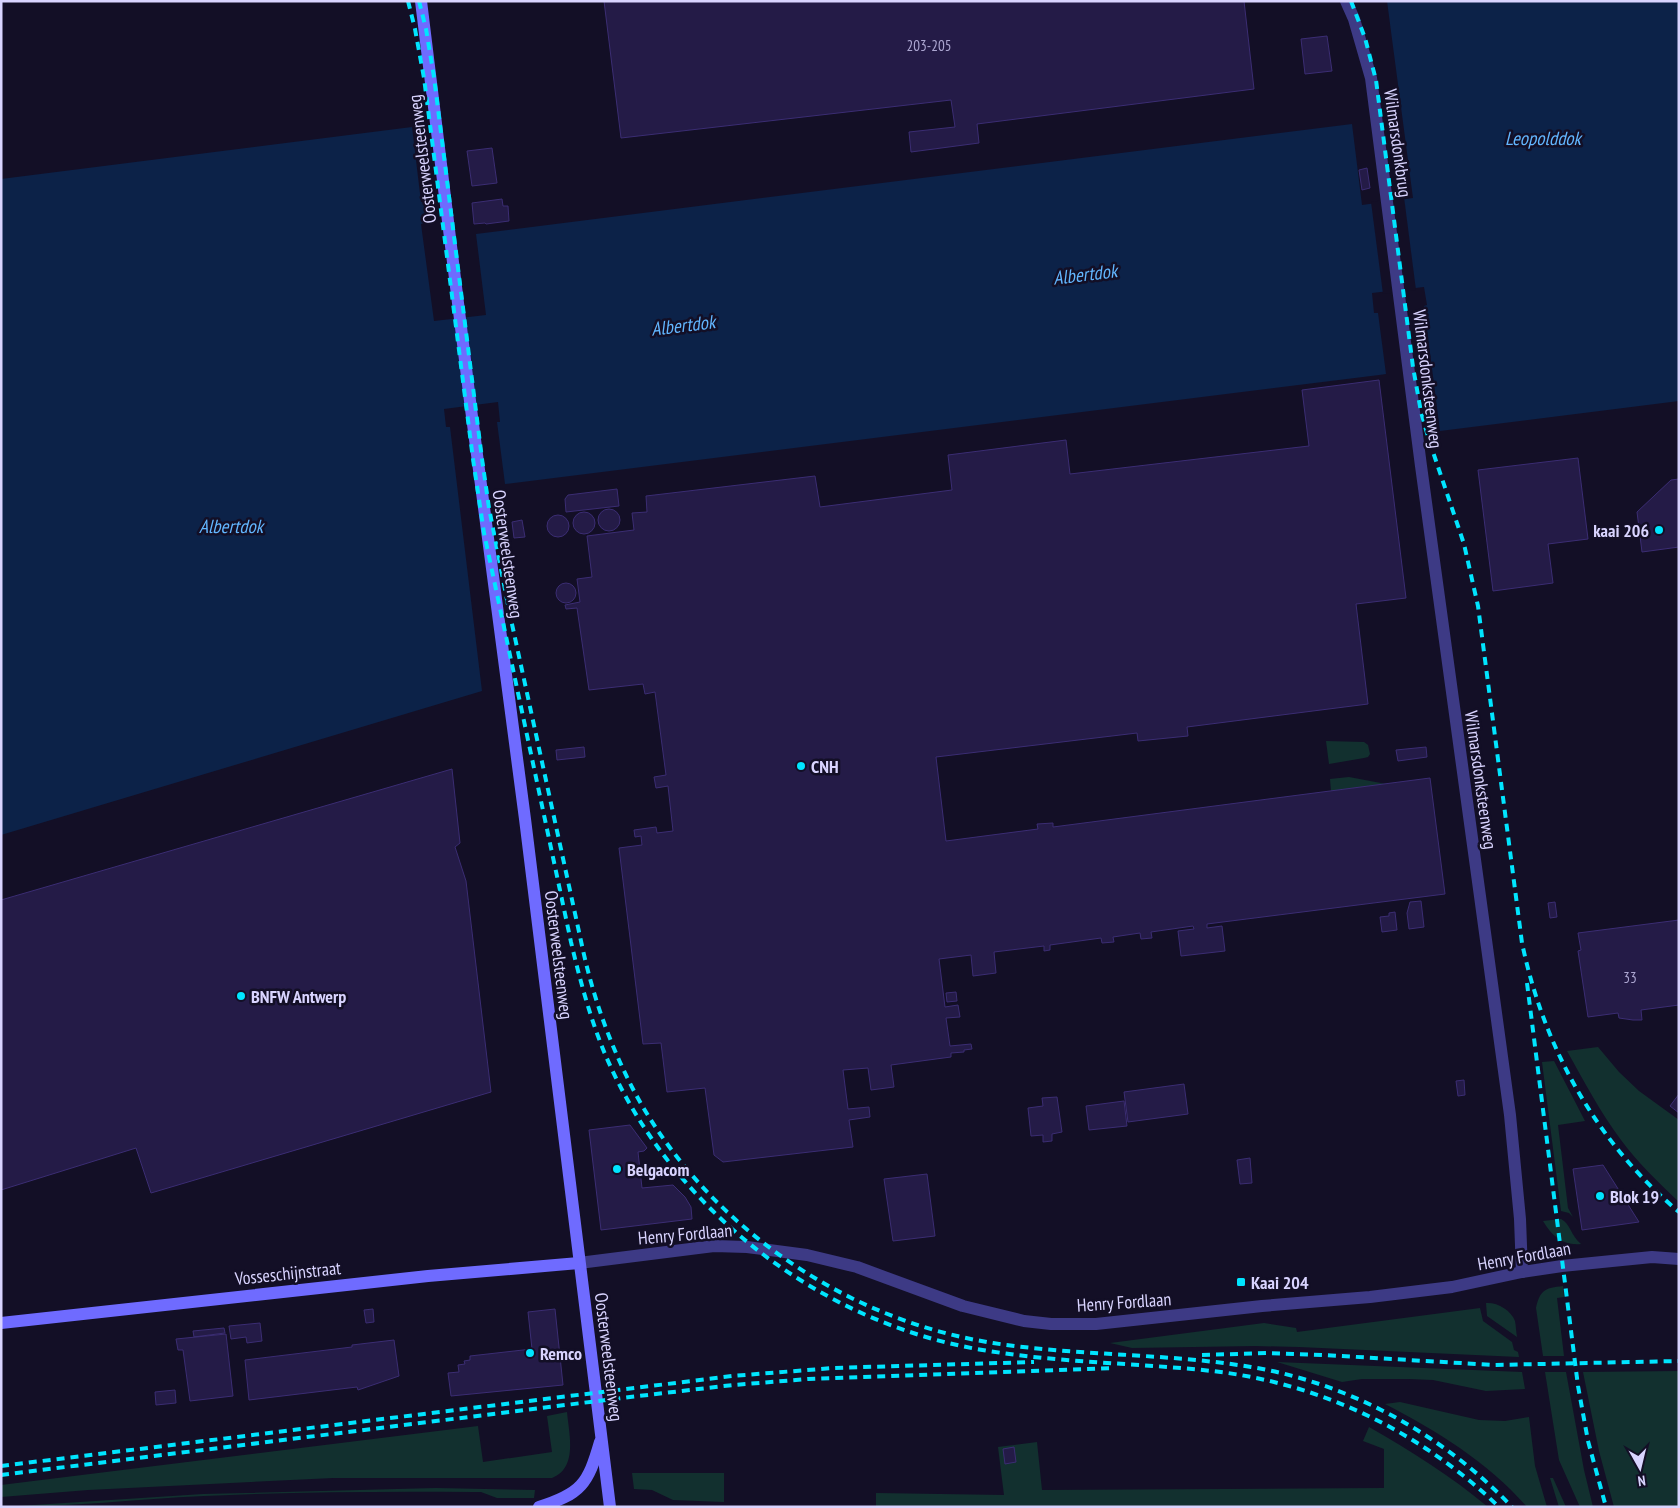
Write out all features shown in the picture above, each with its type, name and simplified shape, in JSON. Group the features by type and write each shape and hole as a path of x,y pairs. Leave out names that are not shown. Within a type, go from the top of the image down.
{"main road":[{"name":"Oosterweelsteenweg","path":"421,1 610,1507"},
{"name":"Vosseschijnstraat","path":"1,1323 418,1277 579,1263"},
{"path":"539,1507 571,1496 577,1491 588,1476 601,1437"}],"street":[{"name":"Wilmarsdonkbrug","path":"1346,1 1354,19 1371,78 1399,293"},
{"name":"Wilmarsdonksteenweg","path":"1399,293 1510,1115 1520,1219 1522,1272"},
{"name":"Henry Fordlaan","path":"579,1263 714,1246 755,1248 807,1255 857,1267 963,1306 1024,1321 1051,1324 1096,1324 1452,1287 1522,1272 1562,1266 1652,1257 1679,1258"}],"green space":[{"path":"1326,741 1364,742 1368,745 1370,754 1364,758 1329,764"},
{"path":"1349,777 1386,784 1331,791 1330,779"},
{"path":"1598,1047 1619,1072 1639,1091 1679,1120 1679,1202 1656,1180 1621,1140 1599,1107 1567,1051"},
{"path":"1554,1061 1585,1121 1558,1125 1568,1208 1573,1217 1569,1213 1561,1211 1542,1062"},
{"path":"1561,1219 1567,1223 1581,1244 1563,1242 1550,1231 1543,1221"},
{"path":"1563,1286 1564,1297 1557,1298 1564,1356 1543,1356 1536,1308 1539,1297 1548,1289"},
{"path":"1486,1303 1499,1305 1510,1313 1515,1321 1517,1337 1487,1316"},
{"path":"1480,1308 1483,1321 1512,1342 1514,1350 1518,1352 1519,1357 1299,1347 1132,1348 1110,1343 1264,1323 1296,1328 1297,1332"},
{"path":"1277,1362 1522,1372 1525,1389 1486,1391 1433,1380 1409,1379 1362,1379 1342,1382"},
{"path":"1679,1371 1679,1507 1614,1507 1599,1451 1583,1372"},
{"path":"1545,1372 1566,1372 1584,1470 1593,1507 1580,1507 1559,1460"},
{"path":"1400,1402 1479,1420 1505,1421 1529,1417 1535,1466 1547,1507 1527,1507 1479,1462 1424,1425 1385,1404"},
{"path":"567,1412 570,1440 569,1459 566,1467 552,1478 333,1478 88,1490 1,1497 1,1485 478,1426 483,1462 552,1452 547,1416"},
{"path":"1369,1427 1430,1464 1488,1507 876,1506 876,1493 1004,1495 998,1447 1037,1442 1042,1490 1384,1488 1384,1449 1363,1441"},
{"path":"632,1473 724,1473 724,1502 673,1500 652,1490 634,1489"},
{"path":"1550,1478 1553,1478 1566,1507 1559,1507"},
{"path":"436,1488 535,1490 534,1498 497,1498 481,1492 339,1492 204,1496 53,1506 3,1507 203,1494"}],"water":[{"path":"1387,1 1679,1 1679,401 1440,431 1424,306 1427,305 1424,287 1372,293 1374,313 1378,313 1386,374 505,484 497,422 500,422 498,402 444,409 446,427 450,427 482,691 1,835 1,179 412,127 421,202 424,202 426,214 422,214 424,223 421,224 434,321 486,315 476,234 1352,124 1362,205 1413,198"}],"pier":[{"path":"1404,197 1416,290 1383,294 1371,202"}],"building":[{"path":"604,1 1244,1 1254,89 977,124 979,143 911,152 909,132 955,127 951,100 621,138"},
{"path":"1327,36 1332,71 1305,74 1301,39"},
{"path":"492,148 497,183 472,186 467,151"},
{"path":"1367,168 1370,188 1362,190 1359,170"},
{"path":"502,199 503,206 508,206 509,221 474,224 472,203"},
{"name":"CNH","path":"1379,380 1406,598 1356,604 1368,704 1187,727 1188,736 1138,741 1137,733 936,757 946,841 1038,829 1037,824 1053,823 1053,827 1430,778 1445,894 1207,924 1207,928 1222,926 1225,951 1181,956 1178,931 1194,929 1193,926 1151,932 1152,938 1141,939 1140,933 1113,937 1114,942 1102,943 1101,938 1050,945 1050,950 1044,951 1044,946 994,952 996,973 973,976 971,955 939,959 945,1007 958,1005 960,1017 946,1018 950,1046 971,1044 972,1049 951,1053 951,1057 891,1065 894,1087 871,1090 868,1068 843,1070 848,1109 869,1107 870,1117 849,1120 853,1147 723,1162 714,1155 705,1088 667,1092 661,1043 643,1044 619,848 642,845 641,836 635,837 634,830 656,827 657,833 673,831 668,786 656,788 654,777 666,775 655,692 645,694 643,684 589,690 577,608 566,609 565,605 580,602 577,579 592,577 587,536 634,530 632,513 647,512 646,496 815,476 820,507 952,490 948,455 1066,440 1070,474 1309,446 1302,390"},
{"path":"1578,458 1588,539 1548,544 1553,583 1493,591 1478,470"},
{"name":"kaai 206","path":"1679,479 1679,547 1642,552 1637,512 1671,480"},
{"path":"617,489 619,506 566,512 565,499 568,495"},
{"path":"605,509 613,509 620,516 620,524 613,531 605,531 598,524 598,516"},
{"path":"580,512 588,512 595,519 595,527 588,534 580,534 573,527 573,519"},
{"path":"554,515 562,515 569,522 569,530 562,537 554,537 547,530 547,522"},
{"path":"522,520 525,537 514,538 512,522"},
{"path":"566,583 573,586 576,593 573,600 566,603 559,600 556,593 559,586"},
{"path":"584,747 585,757 557,760 556,750"},
{"path":"1426,747 1427,757 1398,761 1396,750"},
{"name":"BNFW Antwerp","path":"452,769 460,843 455,847 466,881 491,1092 151,1193 136,1148 1,1190 1,900"},
{"path":"1421,901 1424,927 1409,929 1407,913 1410,902"},
{"path":"1555,902 1557,917 1550,918 1548,903"},
{"path":"1395,912 1397,930 1382,932 1380,917 1389,916 1389,913"},
{"path":"1679,920 1679,1005 1641,1010 1642,1020 1619,1018 1618,1013 1588,1017 1578,951 1581,950 1578,933"},
{"path":"956,992 957,1001 947,1002 946,993"},
{"path":"1464,1080 1465,1095 1458,1096 1456,1081"},
{"path":"1184,1084 1188,1114 1128,1122 1124,1092"},
{"path":"1679,1094 1679,1113 1670,1106"},
{"path":"1057,1097 1062,1132 1052,1134 1052,1141 1043,1142 1043,1135 1031,1136 1028,1108 1043,1106 1042,1098"},
{"path":"1124,1101 1127,1126 1089,1130 1086,1106"},
{"name":"Belgacom","path":"630,1125 647,1148 644,1151 638,1152 642,1188 673,1185 685,1197 691,1207 692,1219 601,1230 589,1130"},
{"path":"1250,1158 1252,1183 1240,1184 1237,1160"},
{"name":"Blok 19","path":"1603,1165 1639,1222 1582,1230 1573,1169"},
{"path":"927,1174 935,1236 893,1241 884,1179"},
{"path":"373,1309 374,1322 366,1323 364,1310"},
{"name":"Remco","path":"555,1309 563,1385 451,1396 448,1373 459,1372 458,1365 465,1364 464,1361 470,1360 470,1356 532,1349 528,1312"},
{"path":"260,1323 262,1341 247,1343 246,1337 231,1339 229,1326"},
{"path":"224,1328 225,1333 194,1337 193,1331"},
{"path":"226,1334 233,1396 190,1401 183,1350 178,1350 176,1339"},
{"path":"394,1340 399,1376 358,1390 357,1387 249,1400 245,1360"},
{"path":"175,1390 176,1403 156,1405 155,1392"},
{"path":"1014,1447 1016,1462 1005,1464 1003,1449"}],"railway":[{"path":"408,1 424,78 484,533 571,942 586,999 605,1054 634,1111 669,1163 712,1210 759,1252 812,1287 868,1316 928,1337 989,1351 1045,1358 1212,1371 1252,1377 1291,1387 1329,1399 1366,1415 1402,1434 1436,1455 1499,1507"},
{"path":"419,1 434,77 489,508 510,615 590,980 602,1018 625,1073 664,1139 699,1183 740,1223 784,1258 833,1288 884,1313 938,1331 993,1343 1057,1350 1219,1362 1288,1375 1324,1386 1359,1399 1425,1435 1456,1457 1512,1507"},
{"path":"1351,1 1365,38 1376,80 1413,367 1421,412 1464,544 1478,606 1522,943 1532,982 1559,1056 1599,1124 1649,1185 1679,1212"},
{"path":"1527,983 1578,1386 1588,1441 1606,1507"},
{"path":"1202,1355 1267,1353 1494,1365 1679,1361"},
{"path":"1,1466 732,1376 833,1368 1034,1362"},
{"path":"1,1475 733,1385 808,1379 1113,1368"}],"place":[{"name":"kaai 206","path":"1659,530"},
{"name":"CNH","path":"801,766"},
{"name":"BNFW Antwerp","path":"241,996"},
{"name":"Belgacom","path":"617,1169"},
{"name":"Blok 19","path":"1600,1196"},
{"name":"Kaai 204","path":"1241,1282"},
{"name":"Remco","path":"530,1353"}],"water label":[{"name":"Leopolddok","path":"1543,138"},
{"name":"Albertdok","path":"1085,274"},
{"name":"Albertdok","path":"683,325"},
{"name":"Albertdok","path":"231,526"}]}
